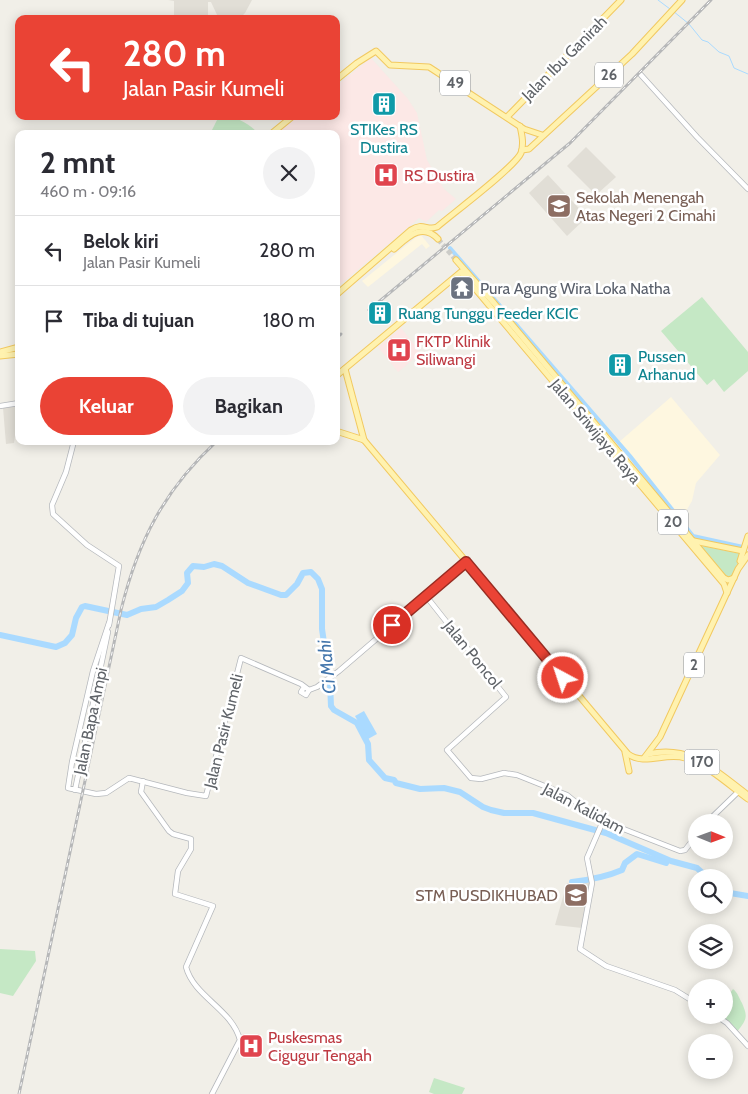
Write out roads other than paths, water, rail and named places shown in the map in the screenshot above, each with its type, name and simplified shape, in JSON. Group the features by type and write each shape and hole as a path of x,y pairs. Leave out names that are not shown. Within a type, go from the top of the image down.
{"main road":[{"name":"Jalan Ibu Ganirah","path":"507,117 621,0"},
{"name":"26","path":"368,268 415,227 421,225 434,228 503,172 519,157 522,150 527,150 632,54 682,0"},
{"name":"49","path":"340,77 376,51 388,63 397,66 429,67 531,133 542,135"},
{"path":"276,130 288,120"},
{"path":"520,126 522,150"},
{"path":"340,292 415,232 426,231 438,239"},
{"name":"Jalan Sriwijaya Raya","path":"456,260 577,405"},
{"name":"Jalan Sriwijaya Raya","path":"345,369 461,272 604,436 724,584 727,593"},
{"path":"0,352 15,349"},
{"path":"0,356 15,354"},
{"path":"340,373 345,369 364,440 624,749 636,759 646,756"},
{"path":"353,437 359,435 362,430"},
{"path":"340,432 364,440"},
{"name":"Jalan Sriwijaya Raya","path":"625,462 724,578 728,580 734,578"},
{"path":"694,541 746,553 748,536"},
{"name":"2","path":"646,756 660,737 746,553"},
{"path":"660,737 660,747 665,754"},
{"path":"624,749 628,759 629,771"},
{"name":"170","path":"646,756 665,754 690,760 719,776 748,799"}],"street":[{"path":"641,75 697,137 748,189"},
{"path":"0,406 15,404"},
{"name":"Jalan Bapa Ampi","path":"73,445 66,472 51,509 53,514 75,536 103,558 119,566 108,636 75,790 68,788 72,762 93,671 110,620"},
{"name":"Jalan Pasir Kumeli","path":"75,790 106,794 125,779 143,781 187,793 207,795 241,658 302,684 309,690 334,674 466,562"},
{"name":"Jalan Poncol","path":"426,596 506,697 447,750"},
{"name":"Jalan Kalidam","path":"447,750 471,778 481,779 504,773 517,775 566,795 594,817 603,821 680,851 685,850 688,846"},
{"path":"143,781 141,792 169,831 191,839 191,849 178,870 175,894 213,906 186,967 192,980 228,1018 240,1040 212,1094"},
{"path":"717,814 742,793"},
{"path":"603,821 587,858 592,881 580,949 606,966 675,990 688,998"},
{"path":"727,1024 748,1046"}],"water":[{"path":"364,711 377,734 368,739 355,716"}],"waterway":[{"path":"658,0 670,9"},
{"path":"673,11 689,24 702,40 708,42 719,52 729,56 734,68 748,74"},
{"path":"450,248 630,456 693,536 743,547"},
{"name":"Ci Mahi","path":"0,635 56,647 65,643 72,635 76,618 82,607 85,606 127,615 141,609 156,607 182,591 188,583 187,573 193,566 204,567 214,564 222,566 248,583 281,595 286,595 297,584 303,573 311,572 318,579 322,589 322,629 330,683 331,706 334,710 357,723 368,744 369,760 385,778 420,789 444,788 460,792 491,810 504,813 533,813 606,833 671,861 698,869"},
{"path":"572,882 610,875 622,870 625,863 637,854 666,863"},
{"name":"Ci Mahi","path":"733,894 748,896"}],"tunnel":[{"path":"438,239 456,260"}],"railway":[{"path":"369,310 570,143 711,0"},
{"path":"19,1094 121,610 128,585 145,539 168,498 182,478 213,445"}],"place":[{"name":"STIKes RS Dustira","path":"384,104"},
{"name":"RS Dustira","path":"386,175"},
{"name":"Sekolah Menengah Atas Negeri 2 Cimahi","path":"559,206"},
{"name":"Pura Agung Wira Loka Natha","path":"462,288"},
{"name":"Ruang Tunggu Feeder KCIC","path":"380,313"},
{"name":"FKTP Klinik Siliwangi","path":"399,350"},
{"name":"Pussen Arhanud","path":"620,365"},
{"name":"STM PUSDIKHUBAD","path":"576,895"},
{"name":"Puskesmas Cigugur Tengah","path":"251,1046"}]}
